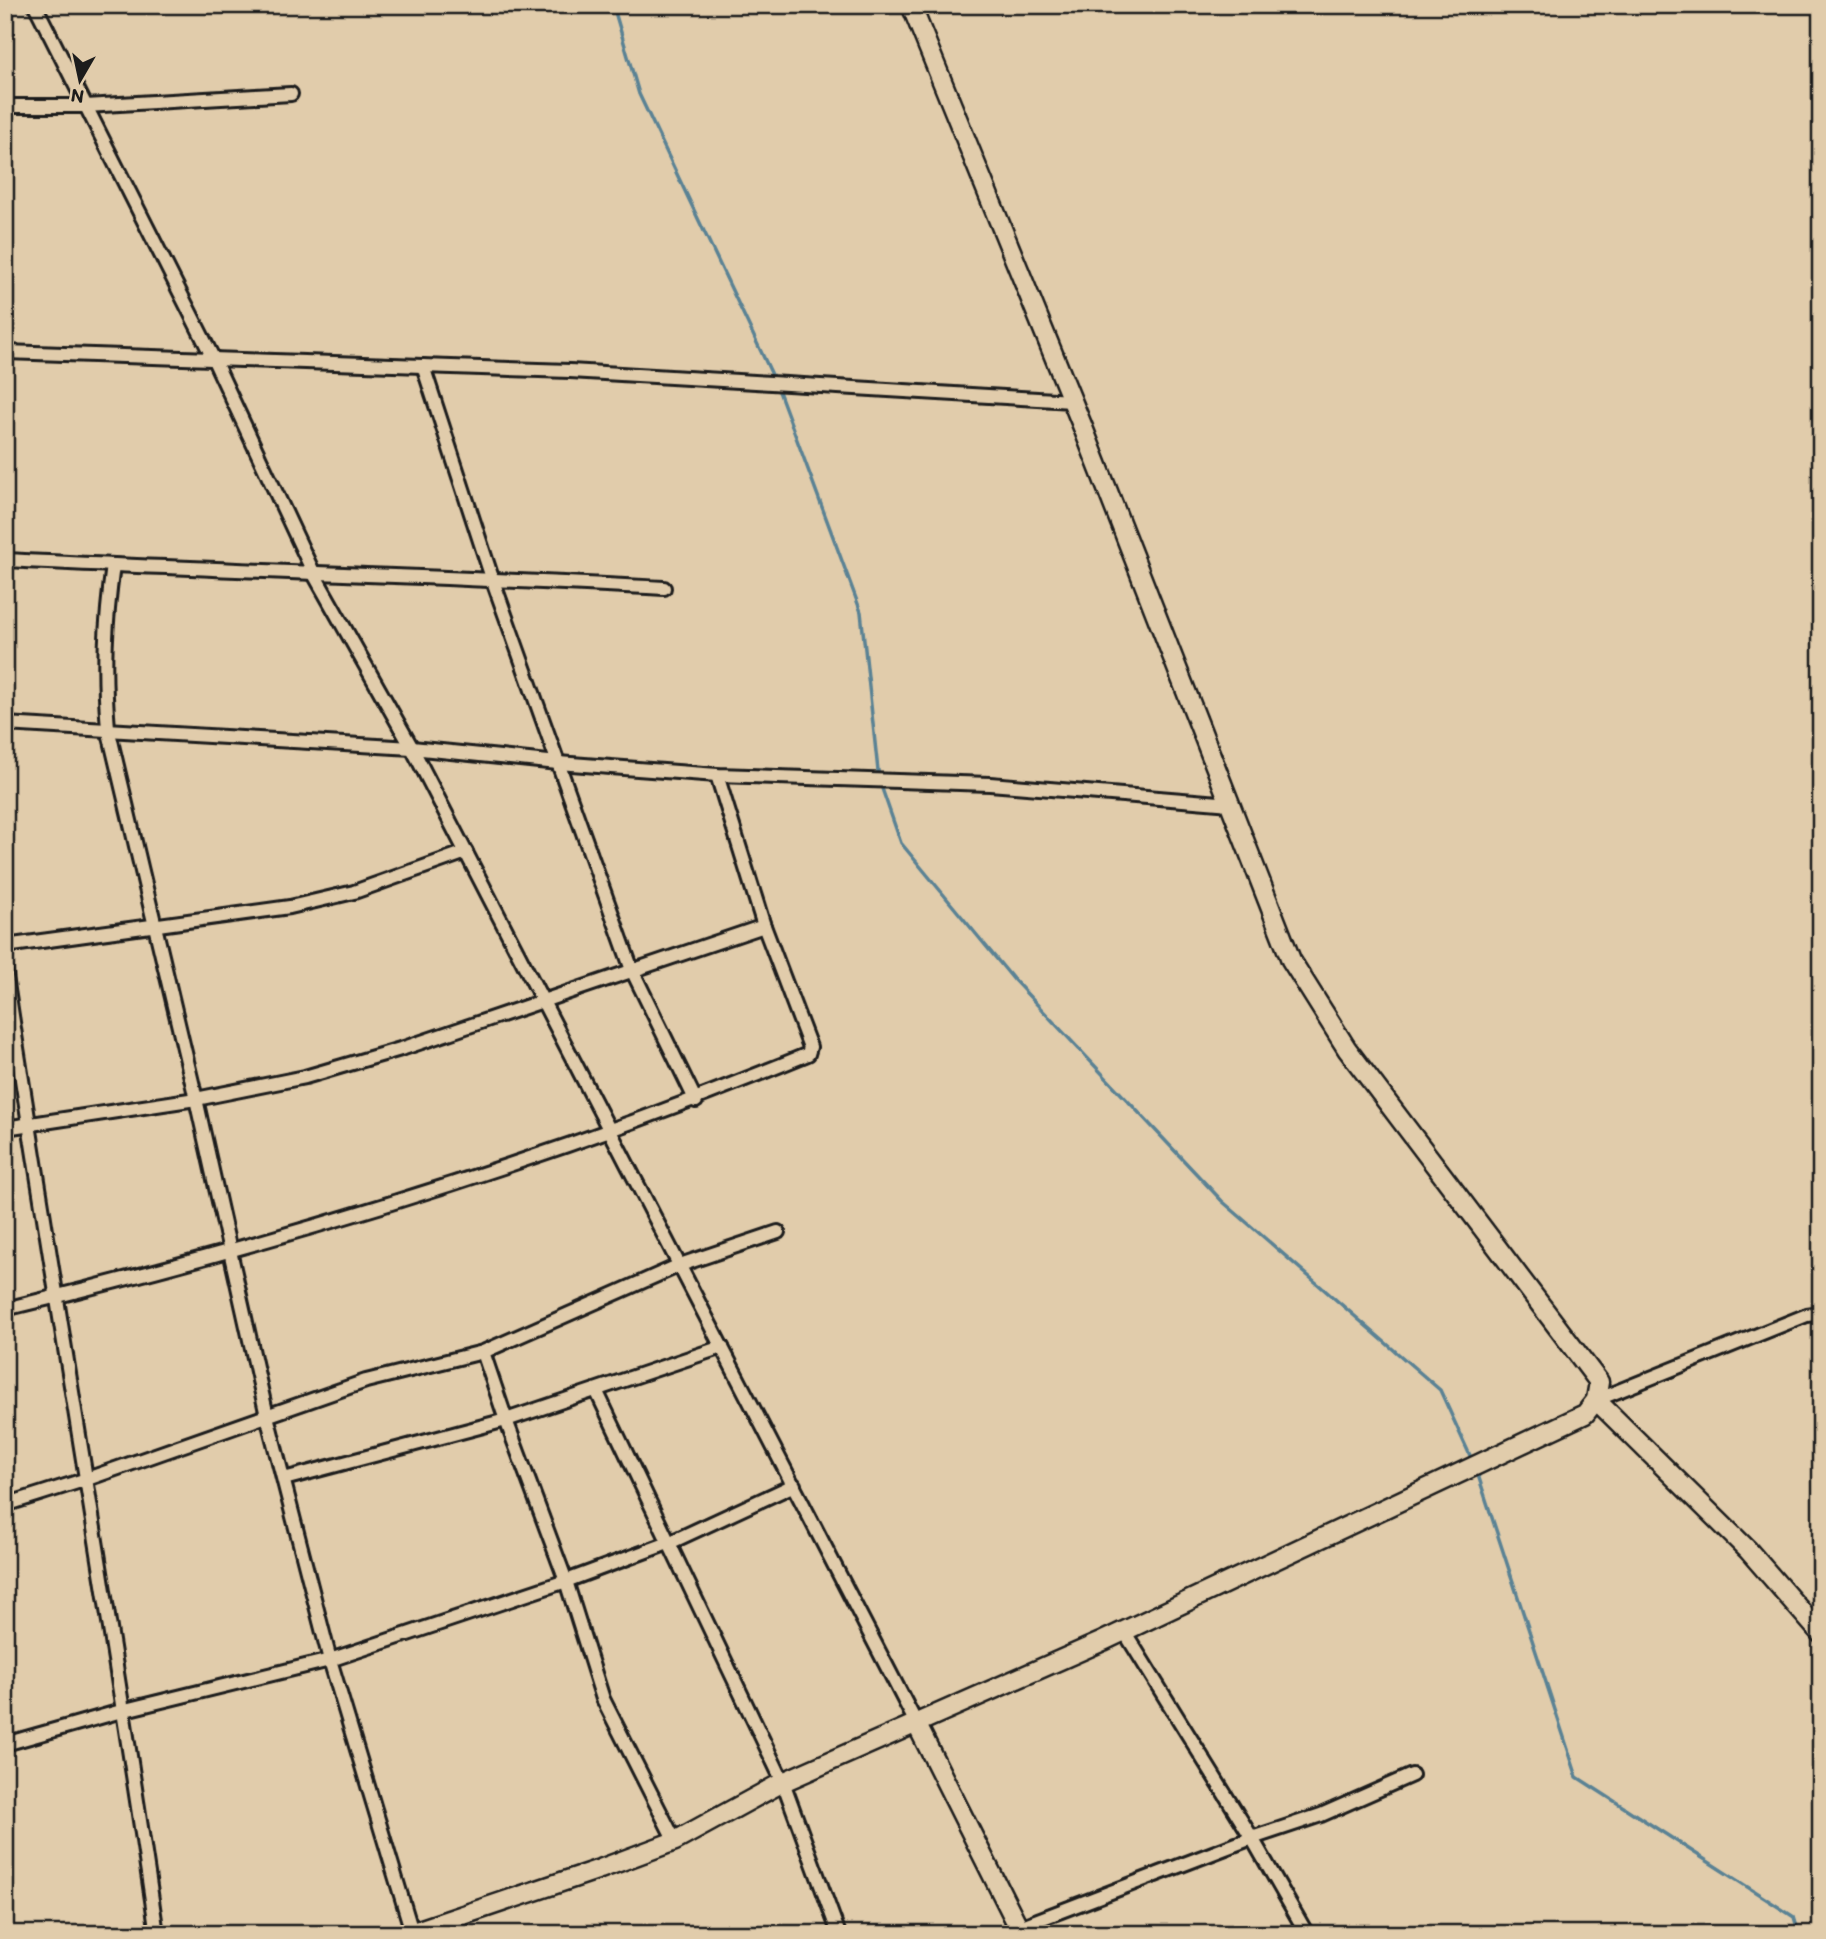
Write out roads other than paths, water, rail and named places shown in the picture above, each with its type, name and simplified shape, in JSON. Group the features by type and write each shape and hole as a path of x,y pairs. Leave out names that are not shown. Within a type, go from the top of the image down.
{"street":[{"path":"35,5 213,358 314,574 412,748 1021,1931"},
{"path":"113,565 105,620 104,675 108,728 196,1099 267,1416 330,1660 410,1933 675,1842 783,1782 1124,1631 1585,1414 1596,1400 1599,1382 1347,1049 1291,960 1072,401 911,5"},
{"path":"5,106 86,106 291,94"},
{"path":"5,352 584,372 1072,401"},
{"path":"423,366 492,578 632,970 696,1101"},
{"path":"5,560 664,587"},
{"path":"5,724 412,748 717,775 990,783 1231,804"},
{"path":"5,1309 414,1198 696,1101 808,1054 810,1051 764,926 717,775"},
{"path":"5,946 290,907 354,892 466,852"},
{"path":"5,1128 196,1099 317,1073 404,1048 764,926"},
{"path":"5,970 11,1051 29,1125 125,1710 157,1934"},
{"path":"5,1505 366,1381 483,1352 680,1265 779,1232"},
{"path":"1596,1400 1807,1315 1821,1312"},
{"path":"284,1479 506,1420 722,1347"},
{"path":"483,1352 566,1581 603,1699 675,1842"},
{"path":"596,1390 671,1542 783,1782 839,1934"},
{"path":"1596,1400 1748,1550 1821,1633"},
{"path":"5,1744 125,1710 330,1660 566,1581 671,1542 793,1485"},
{"path":"1124,1631 1252,1838 1307,1934"},
{"path":"1001,1934 1021,1931 1252,1838 1321,1815 1412,1775"}],"waterway":[{"path":"613,5 639,94 774,379"},
{"path":"777,386 861,612 879,780 901,843 1014,980 1222,1201 1440,1390 1473,1462"},
{"path":"1477,1472 1577,1777 1794,1917 1799,1934"}]}
